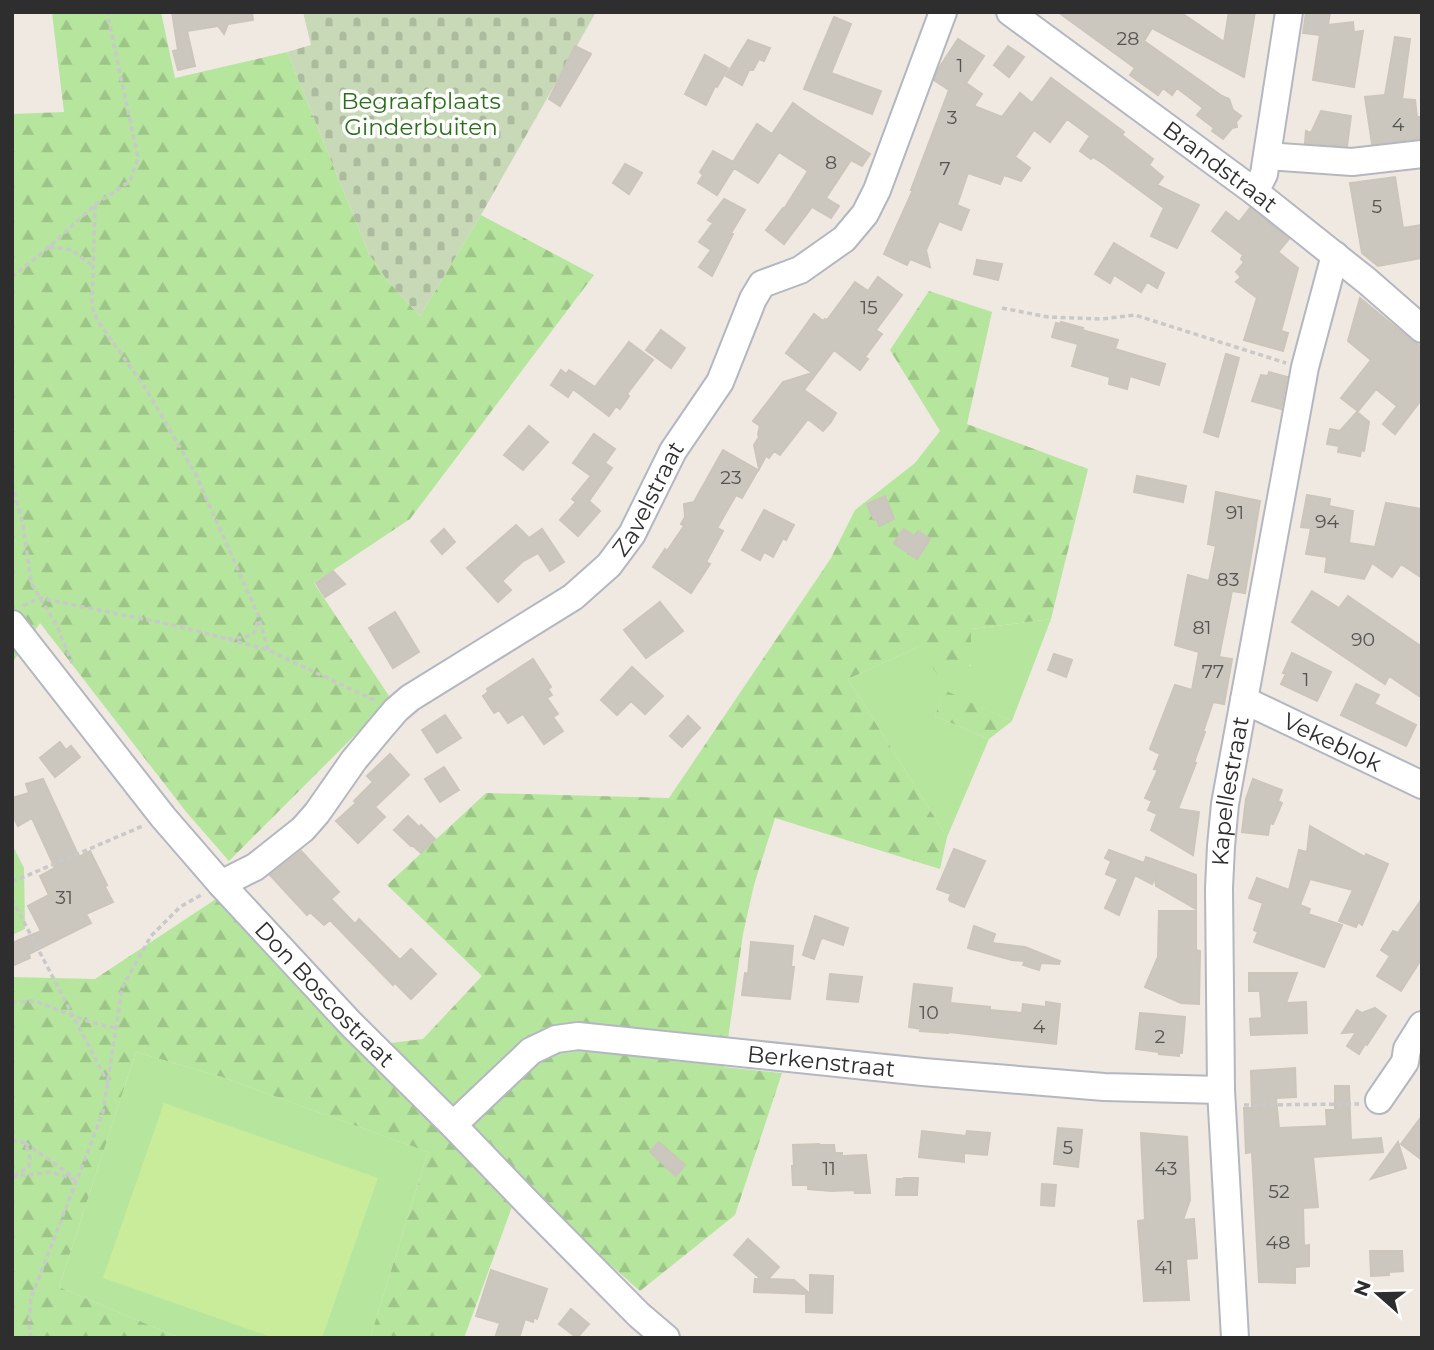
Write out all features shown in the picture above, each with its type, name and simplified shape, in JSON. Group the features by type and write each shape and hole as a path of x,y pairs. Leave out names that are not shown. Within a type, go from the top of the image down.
{"street":[{"name":"Zavelstraat","path":"221,884 255,867 303,829 354,760 396,710 410,698 573,597 610,565 632,534 673,452 720,382 753,299 762,284 800,270 844,239 864,214 877,190 943,12"},
{"name":"Brandstraat","path":"1010,12 1255,192 1422,329"},
{"path":"1255,192 1264,174 1289,12"},
{"path":"1267,156 1352,162 1422,154"},
{"name":"Kapellestraat","path":"1234,1338 1222,1100 1219,901 1221,846 1225,804 1305,367 1335,255"},
{"name":"Don Boscostraat","path":"17,616 163,817 221,884 349,1023 639,1315 666,1338"},
{"name":"Vekeblok","path":"1244,700 1422,785"},
{"path":"1379,1100 1405,1062 1407,1049 1422,1025"},
{"name":"Berkenstraat","path":"453,1125 531,1051 556,1039 578,1036 923,1072 1144,1089 1222,1100"}],"path":[{"path":"12,277 95,205 130,181 138,158 107,12"},
{"path":"95,205 92,306 97,320 146,389 195,473 259,617 268,650"},
{"path":"49,247 72,250 94,267"},
{"path":"1002,308 1048,317 1102,319 1135,315 1305,367"},
{"path":"12,484 23,524 31,583 55,624 73,666"},
{"path":"39,598 178,626 268,650 396,710"},
{"path":"17,616 39,598"},
{"path":"226,639 246,637 255,632 259,617"},
{"path":"12,882 163,817"},
{"path":"31,1338 31,1298 103,1111 122,988 151,936 180,907 221,884"},
{"path":"12,899 108,1083"},
{"path":"12,1002 35,1001 115,1028"},
{"path":"1222,1100 1230,1105 1370,1104 1379,1100"},
{"path":"12,1140 25,1143 76,1180"},
{"path":"12,1177 29,1167 30,1157 25,1143"},
{"path":"12,1177 51,1172 76,1180"}],"green space":[{"path":"161,12 175,78 287,52 369,254 387,280 420,316 481,215 594,275 410,519 314,583 391,699 229,861 187,813 40,623 12,663 12,114 64,112 52,13"},
{"name":"Begraafplaats Ginderbuiten","path":"303,12 596,12 481,215 420,316 387,280 369,254 287,52 311,45"},
{"path":"929,291 992,312 967,424 1088,469 1051,619 971,629 971,665 937,674 918,647 848,679 947,837 940,869 775,818 754,885 743,934 724,1067 782,1073 735,1215 640,1291 520,1185 464,1338 370,1338 428,1152 222,1077 136,1052 59,1287 180,1338 12,1338 12,977 95,979 219,897 383,1044 423,1039 482,976 387,885 486,793 669,798 831,558 855,510 915,463 940,431 890,350"},
{"path":"1051,619 1012,721 944,691 935,716 989,739 947,837 848,679 918,647 971,666 971,629"},
{"path":"944,690 1012,721 989,739 935,716"},
{"path":"12,844 24,868 25,929 12,935"},
{"path":"136,1052 222,1077 428,1152 370,1338 180,1338 59,1287"},
{"path":"164,1103 378,1178 322,1338 274,1338 103,1278"}],"building":[{"path":"172,12 252,12 253,20 228,24 224,34 218,26 187,31 195,66 178,70 173,51 178,50"},
{"path":"1058,12 1180,12 1224,42 1229,12 1255,12 1244,77 1152,28 1144,41 1229,99 1233,110 1241,116 1236,122 1237,127 1232,128 1223,139 1197,115 1203,108 1177,88 1172,95 1163,88 1158,95 1130,75 1135,68"},
{"path":"1306,12 1330,12 1328,25 1353,22 1354,32 1363,31 1354,87 1313,80 1320,35 1303,33"},
{"path":"834,17 851,24 831,73 881,91 872,114 804,89"},
{"path":"1395,37 1410,39 1402,99 1415,100 1417,117 1422,117 1422,138 1372,144 1365,97 1385,95"},
{"path":"958,39 984,56 966,83 982,94 974,106 1002,117 1020,93 1032,103 1051,78 1124,132 1122,135 1153,159 1149,165 1163,177 1157,185 1199,205 1177,248 1151,236 1164,208 1104,164 1080,151 1090,136 1067,119 1050,142 1034,130 1015,157 1030,168 1021,181 1004,175 1000,184 968,173 957,205 969,210 961,230 939,221 926,250 930,267 910,259 907,265 884,254 913,190 949,90 934,80"},
{"path":"748,40 770,48 764,61 759,59 753,70 749,70 742,85 726,76"},
{"path":"575,46 591,54 560,106 549,99"},
{"path":"1008,46 1024,57 1009,77 994,65"},
{"path":"705,55 728,68 706,105 685,94"},
{"path":"793,103 870,154 862,166 851,160 826,198 839,206 831,218 812,207 784,244 766,230 784,209 808,171 779,152 758,183 734,168 717,195 698,183 703,175 700,172 713,151 733,162 757,124 772,134"},
{"path":"1321,111 1351,116 1347,146 1305,143 1306,131 1311,133"},
{"path":"625,164 642,173 629,194 613,183"},
{"path":"1395,177 1403,228 1422,225 1422,258 1378,266 1362,253 1350,183"},
{"path":"724,199 745,210 731,233 733,234 712,276 699,267 711,250 699,242 713,223 708,220"},
{"path":"1250,208 1289,239 1278,252 1298,268 1281,331 1288,333 1283,351 1244,340 1257,298 1236,282 1241,277 1236,272 1244,262 1241,259 1243,255 1212,231 1226,212 1239,222"},
{"path":"1114,243 1164,273 1157,288 1147,282 1141,292 1114,275 1110,283 1095,274"},
{"path":"977,260 1002,264 998,280 974,274"},
{"path":"878,277 902,295 876,330 882,334 865,357 868,359 860,370 834,350 804,390 836,413 831,422 823,431 808,419 780,455 774,451 769,458 766,456 759,469 754,445 759,437 760,426 753,421 783,382 812,373 786,353 814,314 823,321 827,320 855,282 868,291"},
{"path":"1360,298 1422,347 1422,399 1395,434 1383,424 1397,406 1376,389 1358,411 1341,398 1371,360 1348,341"},
{"path":"1061,322 1118,340 1115,349 1165,364 1159,385 1130,376 1127,389 1109,384 1110,377 1072,366 1078,344 1052,337 1056,323"},
{"path":"661,330 685,348 671,368 646,350"},
{"path":"629,342 653,360 627,394 629,396 620,409 616,406 609,416 573,389 568,397 551,385 561,370 566,374 569,370 595,387"},
{"path":"1226,354 1239,358 1218,437 1204,432"},
{"path":"1269,372 1287,377 1281,409 1252,401 1261,375 1268,376"},
{"path":"1357,412 1369,422 1364,451 1361,450 1360,456 1338,452 1339,446 1327,444 1330,429 1340,431"},
{"path":"529,426 548,442 523,470 504,455"},
{"path":"594,434 615,449 605,463 612,468 589,501 600,511 578,536 560,520 576,502 572,499 591,476 573,463"},
{"path":"723,450 758,470 742,498 736,495 717,528 723,531 706,562 710,564 691,593 653,567 684,526 681,524 685,517 684,504 694,502"},
{"path":"1137,476 1186,486 1183,502 1134,492"},
{"path":"1216,492 1260,501 1245,593 1232,591 1219,657 1232,659 1224,704 1213,702 1194,762 1196,763 1178,809 1199,812 1193,855 1151,830 1157,814 1148,810 1152,801 1145,798 1158,770 1154,769 1160,754 1150,749 1175,685 1192,690 1199,652 1175,645 1188,575 1209,581 1216,546 1208,544"},
{"path":"1307,495 1330,499 1329,506 1353,511 1349,543 1375,547 1386,503 1422,509 1422,578 1401,564 1392,577 1372,563 1364,579 1325,572 1327,557 1306,554 1311,528 1301,527"},
{"path":"885,496 894,519 879,526 867,504"},
{"path":"764,510 794,525 773,557 764,552 760,560 742,550"},
{"path":"516,525 529,538 542,529 564,562 550,571 538,553 523,561 502,581 511,590 498,602 467,568"},
{"path":"444,529 455,542 442,554 431,541"},
{"path":"904,529 914,536 918,531 930,539 917,559 894,543"},
{"path":"333,571 345,584 325,597 316,583"},
{"path":"1312,591 1339,608 1348,596 1422,647 1422,698 1389,676 1385,684 1292,622"},
{"path":"660,602 683,631 646,658 624,630"},
{"path":"395,612 419,652 393,668 369,628"},
{"path":"1292,653 1331,672 1317,701 1281,684"},
{"path":"1054,654 1072,660 1066,677 1048,670"},
{"path":"533,659 551,687 548,689 552,695 547,698 558,714 553,717 563,731 544,744 523,714 508,723 499,710 494,713 483,696 488,692 487,689"},
{"path":"632,667 663,696 645,714 631,701 617,715 601,700"},
{"path":"1356,684 1379,695 1374,704 1416,725 1406,746 1341,715"},
{"path":"445,715 461,738 437,753 422,730"},
{"path":"688,716 700,728 682,747 670,736"},
{"path":"60,742 66,750 71,746 80,757 55,777 40,758"},
{"path":"390,754 409,775 375,807 385,817 358,843 336,821 356,803 354,801 373,782 367,776"},
{"path":"444,767 459,790 440,802 425,779"},
{"path":"43,779 79,857 90,851 113,902 86,914 91,923 29,954 30,958 12,966 12,943 41,931 28,906 49,895 40,876 55,868 32,818 18,826 12,814 12,798 29,793 26,784"},
{"path":"1253,779 1282,790 1278,801 1282,803 1273,824 1270,823 1268,835 1242,832 1246,799"},
{"path":"408,816 435,839 421,853 394,830"},
{"path":"1310,826 1365,857 1366,854 1388,864 1362,925 1358,922 1356,927 1339,921 1353,890 1310,879 1300,905 1310,909 1308,914 1342,925 1324,967 1254,942 1258,932 1254,930 1263,903 1249,898 1257,878 1289,890 1299,850 1307,852"},
{"path":"954,849 985,861 964,907 950,901 951,894 937,889"},
{"path":"1109,850 1144,863 1146,857 1196,875 1196,909 1156,886 1155,877 1152,884 1135,875 1119,915 1105,908 1118,879 1106,874 1111,861 1105,858"},
{"path":"301,851 339,892 331,899 355,924 359,919 400,960 411,949 436,974 411,999 395,983 393,985 330,920 324,925 310,912 307,915 270,875"},
{"path":"1422,899 1422,958 1401,991 1377,976 1390,956 1381,950 1393,931 1398,933"},
{"path":"1159,911 1196,911 1196,950 1200,951 1199,1004 1181,1003 1145,987 1158,957"},
{"path":"815,916 848,928 843,945 821,939 814,959 803,955"},
{"path":"974,926 995,934 992,943 1025,947 1060,961 1059,964 1041,963 1039,970 1023,965 1025,961 968,948"},
{"path":"751,942 793,946 791,967 794,967 790,999 742,995 745,973 748,974"},
{"path":"1249,973 1297,973 1286,1003 1306,1002 1307,1033 1251,1035 1250,1019 1262,1018 1260,991 1249,991"},
{"path":"830,974 862,977 858,1002 827,999"},
{"path":"914,984 952,988 950,1003 990,1007 990,1010 1022,1013 1023,1004 1046,1007 1046,1002 1060,1004 1056,1044 920,1031 921,1029 909,1027"},
{"path":"1375,1008 1386,1016 1359,1054 1347,1046 1356,1032 1342,1033 1357,1010 1362,1013"},
{"path":"1140,1013 1185,1017 1182,1053 1179,1053 1179,1056 1136,1049"},
{"path":"1295,1068 1296,1097 1276,1098 1279,1128 1327,1126 1326,1110 1335,1110 1335,1086 1349,1086 1351,1140 1381,1138 1383,1152 1313,1157 1318,1207 1303,1208 1304,1246 1309,1245 1309,1266 1295,1267 1295,1283 1259,1282 1252,1152 1246,1153 1244,1108 1252,1108 1251,1071"},
{"path":"1422,1116 1422,1160 1401,1144"},
{"path":"1058,1128 1082,1130 1078,1167 1054,1164"},
{"path":"922,1131 966,1136 967,1131 990,1133 987,1155 964,1153 964,1162 919,1157"},
{"path":"1141,1133 1187,1137 1190,1200 1183,1220 1194,1219 1197,1258 1186,1259 1189,1300 1144,1301 1138,1221 1145,1220"},
{"path":"659,1142 685,1165 676,1176 650,1152"},
{"path":"1398,1142 1406,1168 1371,1179"},
{"path":"793,1145 834,1145 835,1153 842,1153 842,1156 866,1155 870,1193 808,1189 808,1185 793,1185"},
{"path":"918,1178 917,1195 896,1195 897,1179"},
{"path":"1042,1184 1056,1185 1054,1206 1041,1205"},
{"path":"748,1239 779,1267 768,1279 794,1280 810,1294 810,1275 833,1276 832,1313 806,1312 806,1294 754,1292 755,1279 761,1279 734,1255"},
{"path":"1370,1251 1402,1251 1403,1271 1371,1276"},
{"path":"491,1270 547,1289 537,1319 534,1317 533,1322 525,1319 519,1338 495,1338 500,1323 476,1316"},
{"path":"571,1309 589,1324 577,1338 559,1324"}]}
